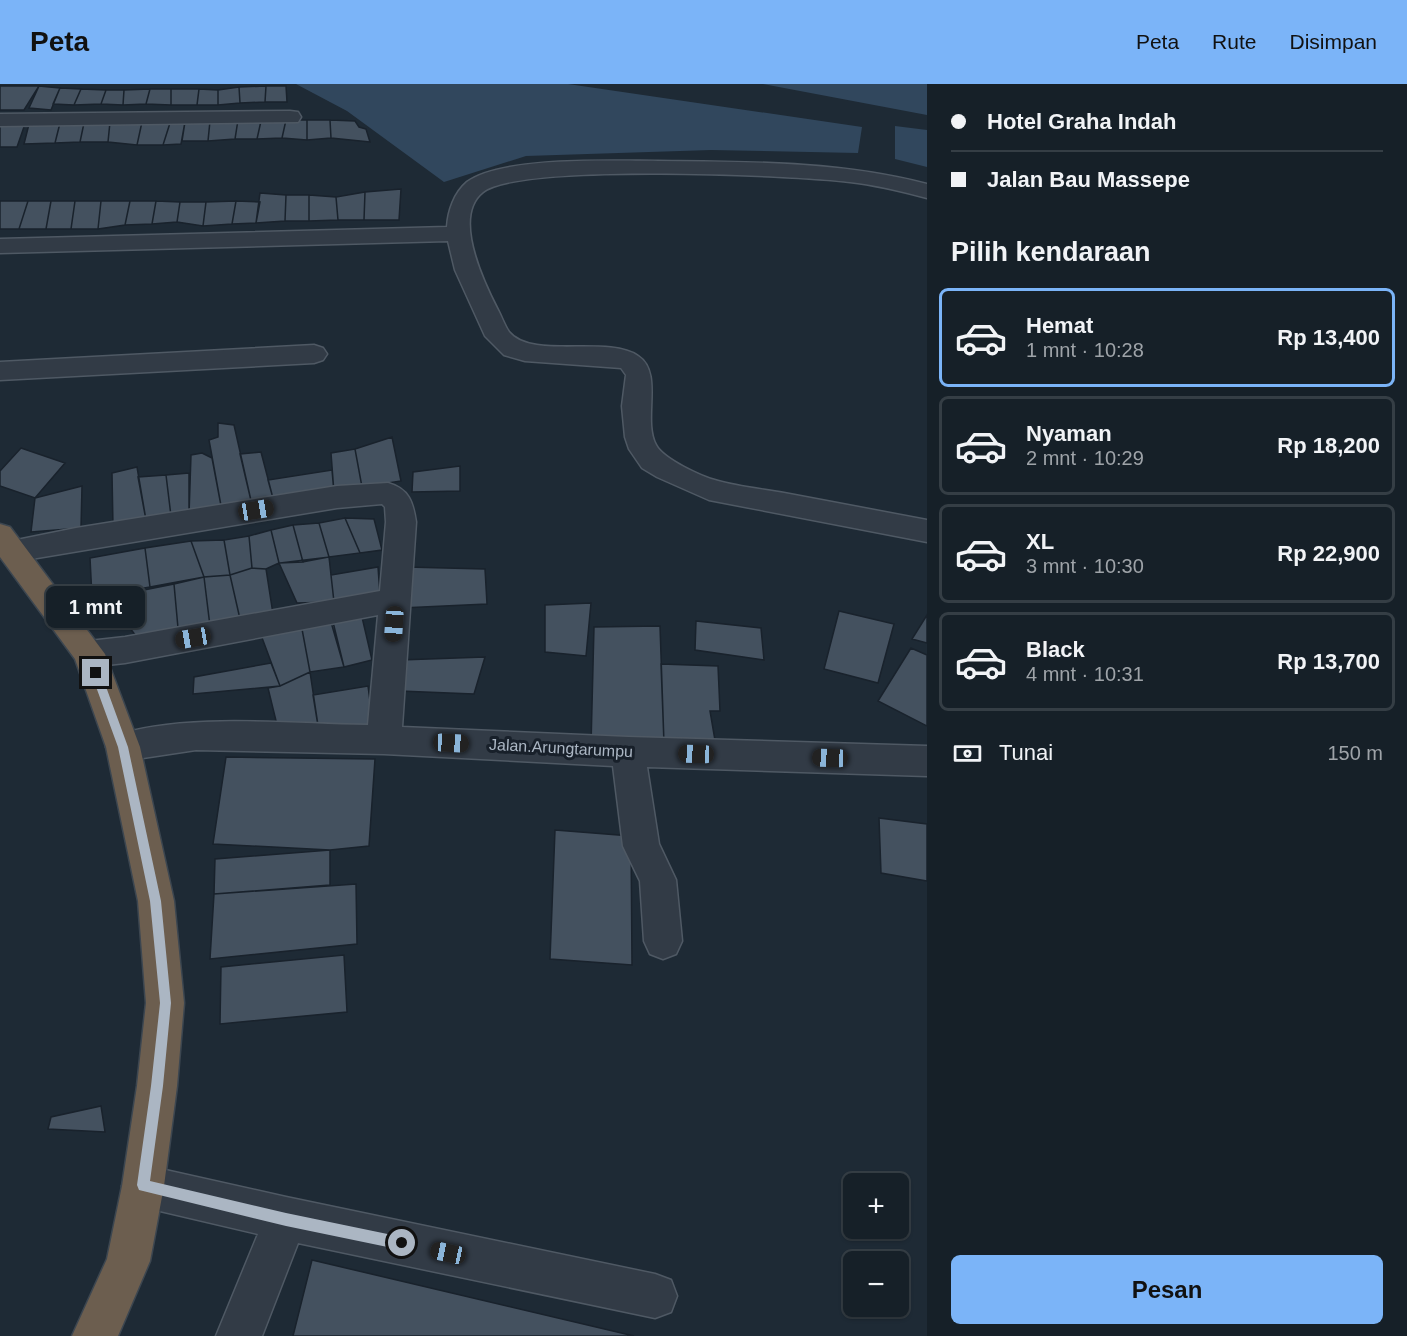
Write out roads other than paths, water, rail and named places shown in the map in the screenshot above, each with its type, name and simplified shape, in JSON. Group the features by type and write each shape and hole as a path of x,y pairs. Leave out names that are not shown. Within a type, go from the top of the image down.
{"highway":[{"path":"7,543 89,654 123,747 156,901 165,1003 157,1086 143,1185 128,1261 94,1336"}],"street":[{"path":"0,120 290,117"},
{"path":"927,191 871,179 822,173 746,169 629,168 526,173 492,179 476,186 465,200 457,234 460,256 498,336 506,344 525,352 619,358 635,366 639,375 636,406 639,437 643,449 652,461 709,490 927,531"},
{"path":"0,246 457,234"},
{"path":"0,371 314,354"},
{"path":"7,543 76,539 337,497 388,493 399,504 401,522 384,740"},
{"path":"89,654 125,650 396,600"},
{"name":"Jalan.Arungtarumpu","path":"123,747 196,736 384,740 628,752 927,761"},
{"path":"628,752 641,846 658,880 663,941"},
{"path":"143,1185 286,1219 655,1296"},
{"path":"239,1336 286,1219"}],"water":[{"path":"296,84 568,84 862,127 858,153 711,150 526,156 444,182 347,111"},
{"path":"763,84 927,84 927,115"},
{"path":"895,126 927,130 927,167 895,159"}]}
